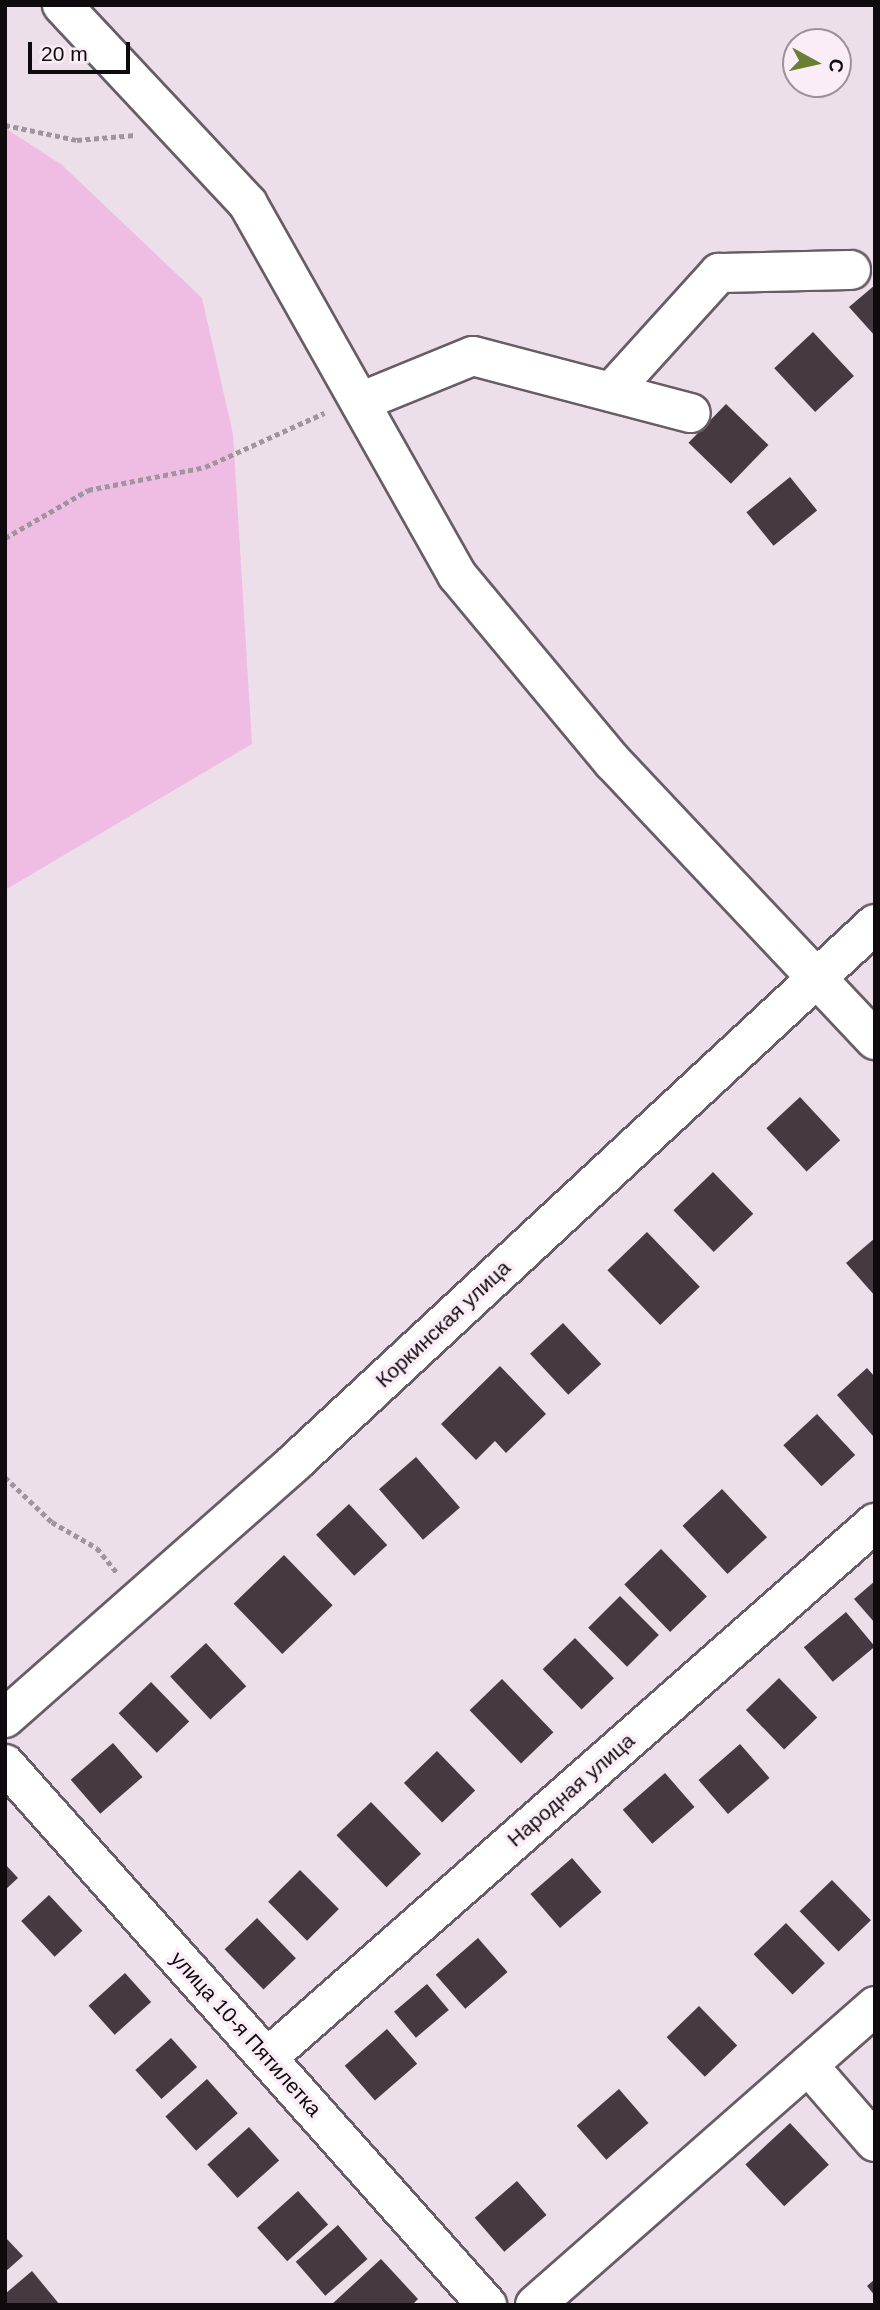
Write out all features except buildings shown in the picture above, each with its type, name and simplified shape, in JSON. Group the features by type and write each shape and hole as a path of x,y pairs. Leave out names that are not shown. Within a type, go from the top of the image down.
{"street":[{"path":"62,5 248,204 457,575 613,762 875,1040"},
{"path":"611,392 719,273 851,270"},
{"path":"358,399 473,356 691,412"},
{"name":"Коркинская улица","path":"5,1718 139,1600 875,924"},
{"name":"Народная улица","path":"267,2058 875,1523"},
{"name":"улица 10-я Пятилетка","path":"5,1764 486,2305"},
{"path":"535,2305 875,2006"},
{"path":"808,2065 875,2142"}],"path":[{"path":"5,125 77,140 150,133 168,118"},
{"path":"5,538 88,490 205,467 358,399"},
{"path":"5,1477 52,1522 97,1548 139,1600"}],"shaded area":[{"path":"5,128 62,165 202,298 233,434 252,744 5,890"}]}
